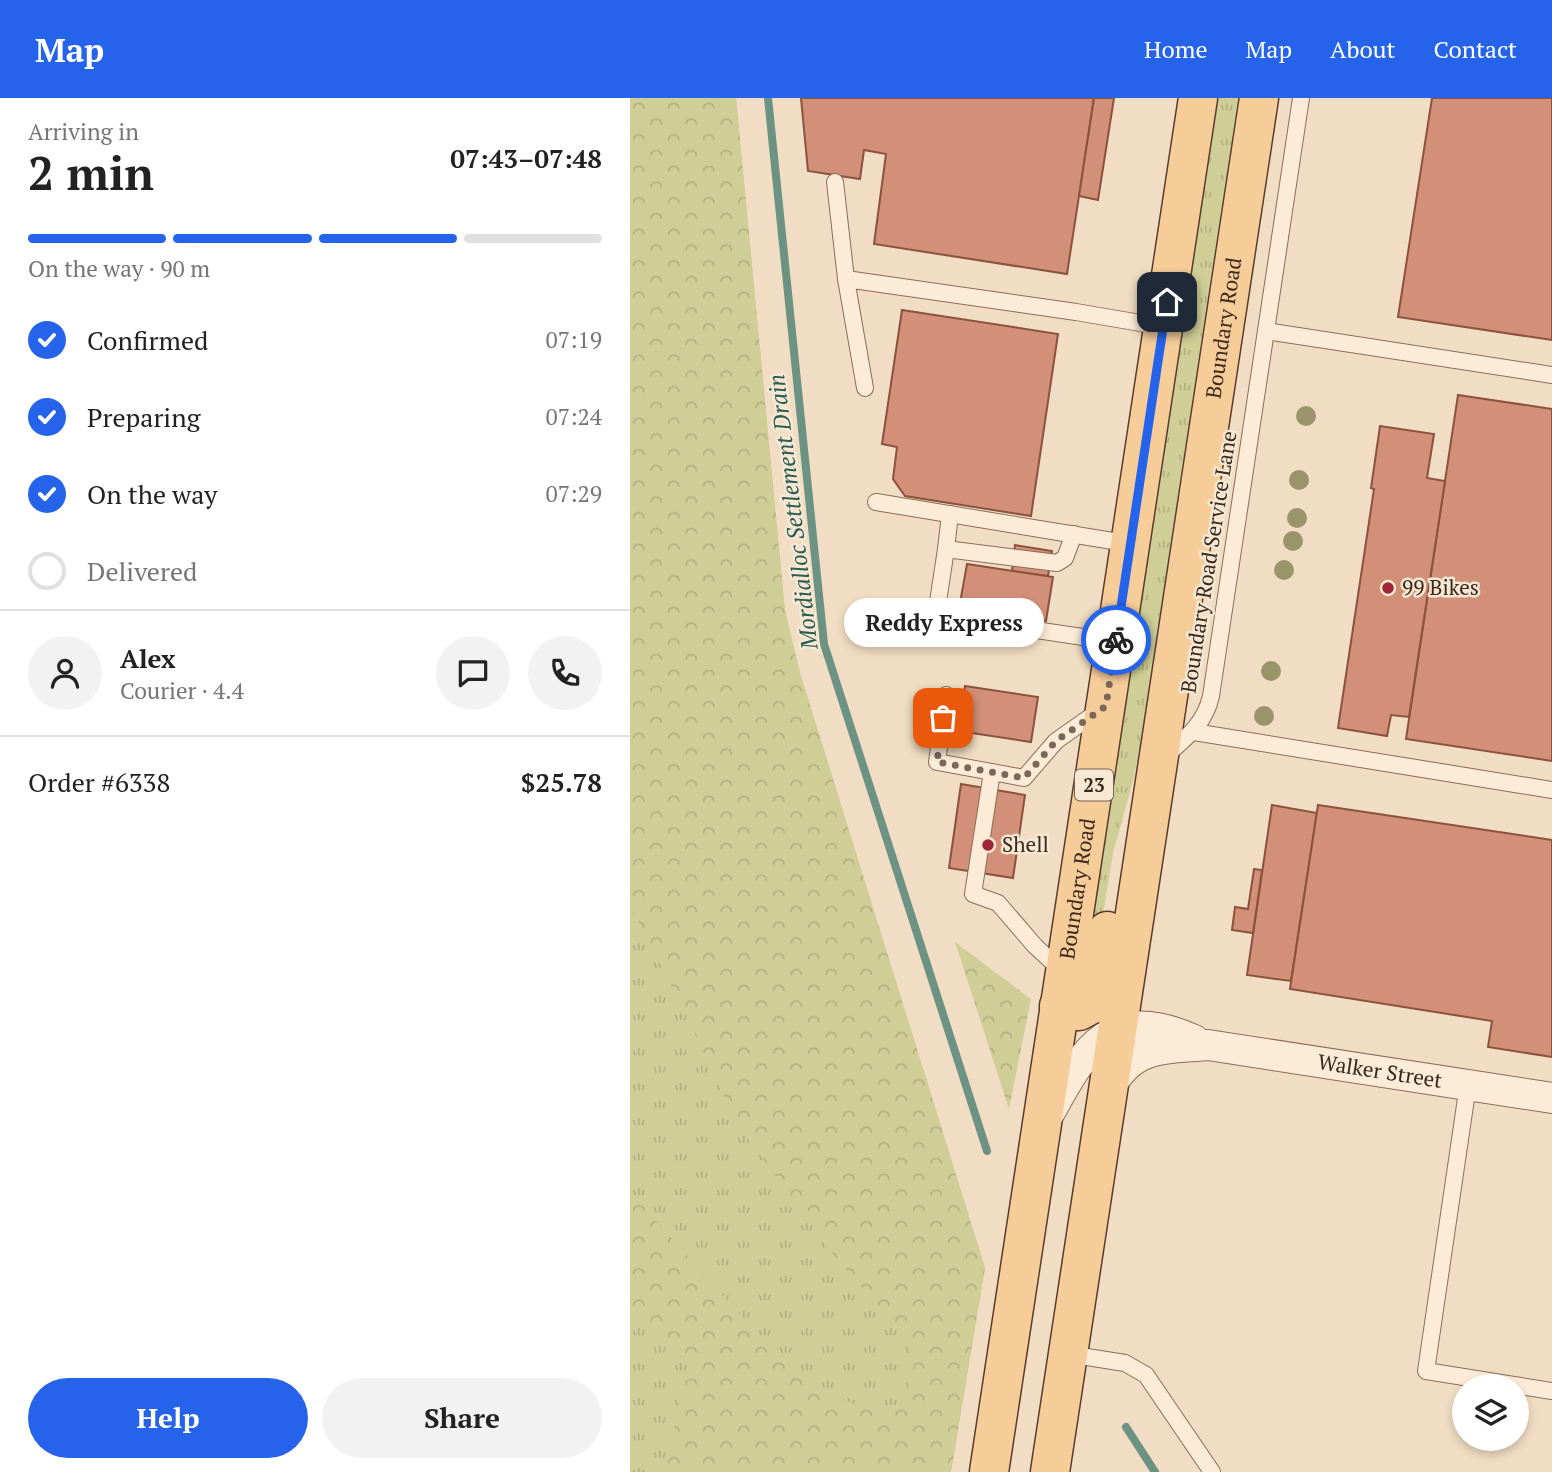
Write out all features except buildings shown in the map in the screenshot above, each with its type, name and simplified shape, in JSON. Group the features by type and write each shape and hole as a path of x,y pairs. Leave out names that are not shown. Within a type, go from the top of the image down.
{"main road":[{"name":"Boundary Road","path":"989,1472 1198,98"},
{"name":"Boundary Road","path":"1050,1472 1259,98"},
{"path":"1062,990 1079,1011 1092,1004 1111,908 1155,778"}],"street":[{"name":"Walker Street","path":"1041,1130 1075,1066 1088,1050 1118,1030 1140,1026 1160,1028 1208,1045"},
{"name":"Walker Street","path":"1110,1087 1130,1060 1142,1053 1208,1045 1552,1098"}],"lane":[{"name":"Boundary Road Service Lane","path":"1155,778 1194,732 1208,709 1301,98"},
{"path":"835,183 846,279 865,388"},
{"path":"846,279 1164,327"},
{"path":"1266,331 1552,375"},
{"path":"876,502 1131,544"},
{"path":"950,514 936,615 1116,642"},
{"path":"946,549 1057,563 1065,558 1074,534"},
{"path":"946,695 937,762 1024,778 1056,741 1106,706"},
{"path":"1194,732 1552,790"},
{"path":"992,772 973,894 998,903 1035,946 1062,990"},
{"path":"1468,1085 1426,1371 1552,1391"},
{"path":"1068,1354 1125,1363 1146,1375 1212,1472"}],"green space":[{"path":"630,98 736,98 785,611 800,673 985,1268 951,1472 630,1472"},
{"path":"630,98 736,98 785,611 800,673 985,1268 951,1472 663,1472 684,1382 698,1374 630,1312 630,1191 755,1332 819,1385 858,1407 881,1412 895,1406 907,1395 913,1374 910,1352 895,1325 835,1257 734,1119 684,1010 630,906"},
{"path":"1217,98 1238,98 1140,746 1113,853 1095,964 1084,976"},
{"path":"955,942 1031,999 1009,1109"}],"waterway":[{"name":"Mordialloc Settlement Drain","path":"768,98 824,644 987,1151"},
{"name":"Mordialloc Settlement Drain","path":"1126,1427 1155,1472"}],"way so far":[{"path":"943,718 937,762 1024,778 1056,741 1106,706 1116,640"}],"place":[{"name":"99 Bikes","path":"1388,588"},
{"name":"Reddy Express","path":"943,718"},
{"name":"Shell","path":"988,845"}],"route":[{"path":"1116,640 1167,302"}]}
